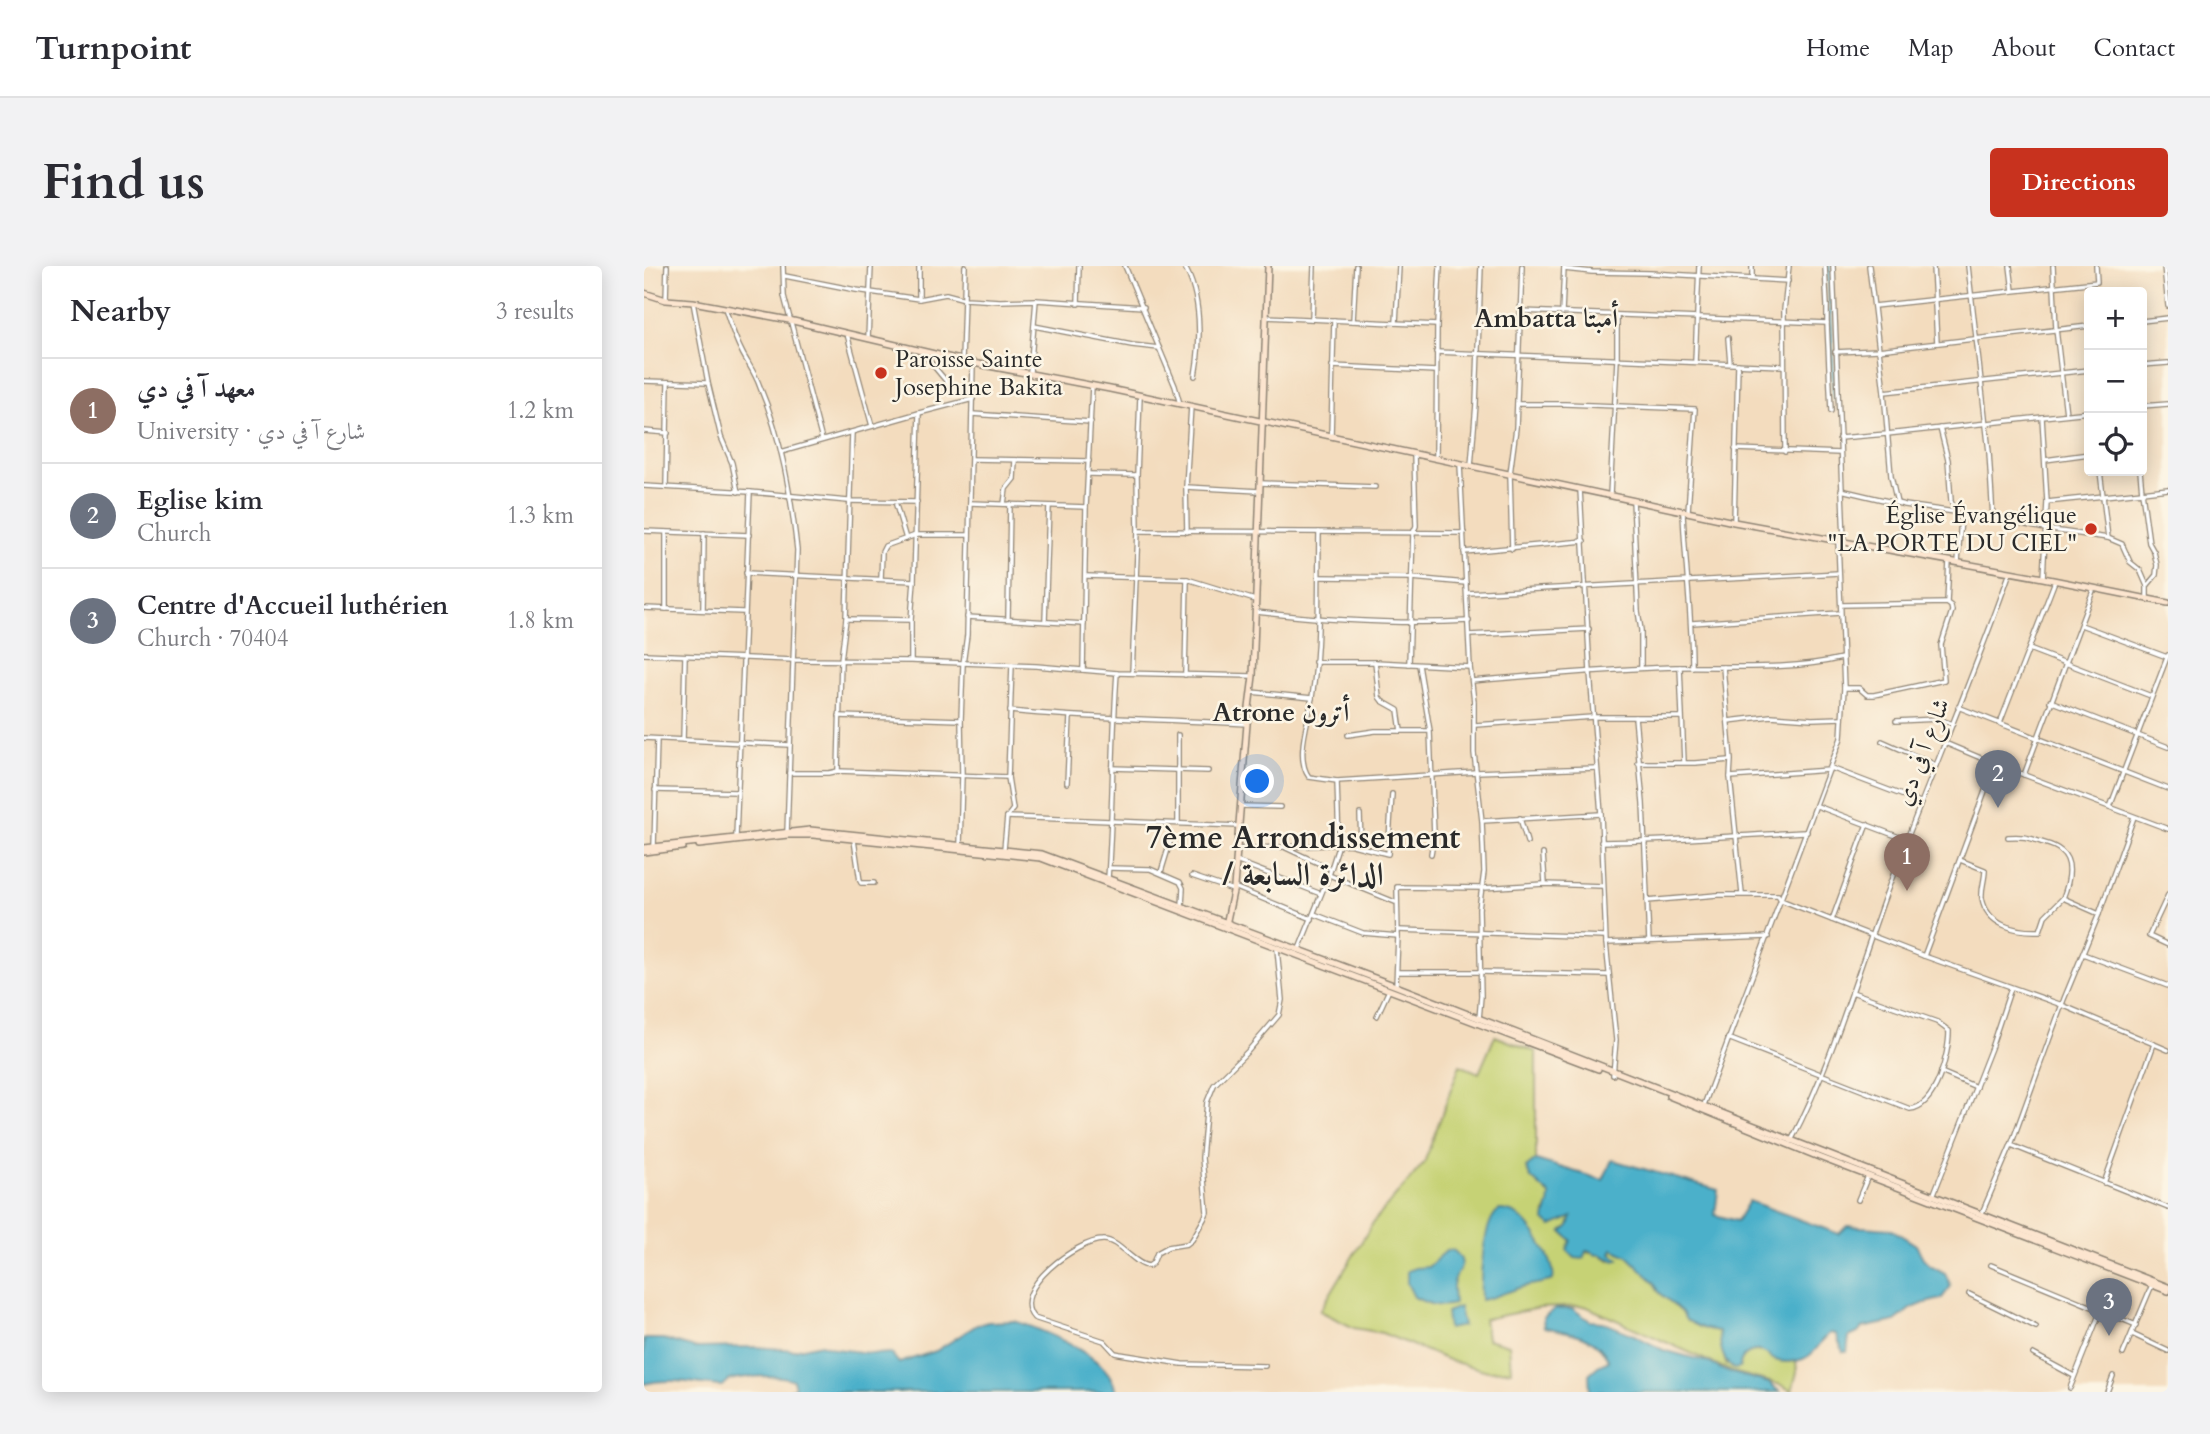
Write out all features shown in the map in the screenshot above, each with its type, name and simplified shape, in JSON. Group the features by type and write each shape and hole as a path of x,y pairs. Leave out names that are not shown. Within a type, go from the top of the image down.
{"main road":[{"path":"1226,925 1234,889 1253,676 1268,266"},
{"path":"644,293 666,300 693,302 789,320 962,361 1030,372 1734,522 2168,603"},
{"path":"644,850 736,837 836,831 1041,858 1396,986 1869,1175 2168,1290"},
{"path":"644,850 787,833 960,845 1042,854 1182,906 1277,947 1389,990 1704,1105 1790,1143 1933,1196 2168,1290"}],"street":[{"path":"666,300 667,266"},
{"path":"783,266 784,296 789,320 822,440"},
{"path":"868,338 871,266"},
{"path":"919,266 919,299"},
{"path":"962,361 965,266"},
{"path":"1078,304 1079,266"},
{"path":"1125,266 1144,307 1180,404"},
{"path":"1184,266 1193,283 1198,308 1195,376"},
{"path":"1312,319 1314,266"},
{"path":"1353,321 1356,266"},
{"path":"1396,323 1399,266"},
{"path":"1436,459 1440,266"},
{"path":"1471,466 1481,266"},
{"path":"1512,549 1510,474 1516,428 1522,266"},
{"path":"1650,266 1650,273"},
{"path":"1695,362 1699,266"},
{"path":"1752,266 1752,278"},
{"path":"1785,452 1784,310 1789,266"},
{"path":"1825,266 1831,411"},
{"path":"1704,1105 1841,738 1844,688 1839,573 1841,490 1833,266"},
{"path":"1869,266 1891,476 1897,503"},
{"path":"1933,266 1937,343"},
{"path":"1968,266 1989,452 1993,518"},
{"path":"2010,266 2013,292"},
{"path":"2053,266 2056,329 2066,414"},
{"path":"1874,306 2097,282 2096,266"},
{"path":"2164,266 2168,306"},
{"path":"1562,313 1564,267 1788,281"},
{"path":"785,276 919,299 946,294 965,299 1000,302 1036,300 1144,307"},
{"path":"1030,372 1036,300"},
{"path":"693,302 708,383 738,492"},
{"path":"1827,307 1834,307"},
{"path":"725,308 738,345 760,386 782,452 797,550 787,833"},
{"path":"1521,311 1827,323"},
{"path":"1610,495 1617,315"},
{"path":"1266,317 1437,325"},
{"path":"2147,320 2168,318"},
{"path":"1331,436 1334,320"},
{"path":"1034,326 1159,348"},
{"path":"1835,352 1878,350 2084,326"},
{"path":"848,334 872,426"},
{"path":"1728,338 1730,363"},
{"path":"921,351 951,387 957,390 973,388"},
{"path":"1437,352 1783,366"},
{"path":"960,845 961,720 963,664 967,641 973,363"},
{"path":"2147,365 2168,363"},
{"path":"1734,522 1738,364"},
{"path":"1332,366 1436,371"},
{"path":"1884,392 2084,370"},
{"path":"644,381 708,383"},
{"path":"666,487 668,382"},
{"path":"1083,670 1086,507 1092,386"},
{"path":"1132,673 1140,396"},
{"path":"782,452 973,399"},
{"path":"1517,404 1695,409 1685,511 1686,582 1692,623 1692,667"},
{"path":"2147,406 2168,404"},
{"path":"1187,532 1186,487 1191,406"},
{"path":"1839,438 2084,412"},
{"path":"911,661 919,413"},
{"path":"972,414 1091,422"},
{"path":"2042,417 2047,502 2043,578"},
{"path":"1940,428 1948,460 1951,501 1955,512"},
{"path":"644,431 668,433"},
{"path":"838,771 852,432"},
{"path":"1735,449 1840,453"},
{"path":"1409,664 1413,533 1416,526 1414,454"},
{"path":"2045,460 2084,455"},
{"path":"972,459 1089,461"},
{"path":"1004,504 1006,489 1014,479 1015,460"},
{"path":"1460,464 1476,772 1484,872 1479,909 1479,1019"},
{"path":"1088,474 1137,475"},
{"path":"2100,476 2108,538"},
{"path":"2140,476 2149,543 2157,565 2156,575 2147,586"},
{"path":"644,486 848,501 917,502"},
{"path":"1186,487 1375,487"},
{"path":"1580,489 1601,814 1605,940 1616,1040 1614,1073"},
{"path":"2047,502 2168,489"},
{"path":"1841,490 1897,503 1955,512 1961,516 1993,518 2108,538 2122,544 2130,562 2140,570 2147,586 2147,598"},
{"path":"736,837 750,492"},
{"path":"1633,500 1641,668"},
{"path":"970,503 1086,507"},
{"path":"1008,618 1010,504"},
{"path":"896,505 906,539"},
{"path":"1045,621 1049,506"},
{"path":"1958,563 1961,516"},
{"path":"644,531 749,535"},
{"path":"1138,531 1464,533"},
{"path":"666,532 666,609"},
{"path":"1319,532 1318,619 1312,698 1305,733 1304,770 1309,776 1337,781 1597,768"},
{"path":"703,610 704,533"},
{"path":"881,579 882,548 916,535 969,535"},
{"path":"1464,552 1584,541"},
{"path":"1947,603 1949,561"},
{"name":"شارع آ في دي","path":"1790,1143 1822,1074 1921,802 1985,644 2010,572"},
{"path":"746,573 914,581"},
{"path":"1467,593 1839,573"},
{"path":"1086,576 1187,579 1256,600"},
{"path":"846,577 914,581"},
{"path":"1318,577 1412,578 1466,583"},
{"path":"1185,674 1187,579"},
{"path":"2000,723 2055,580"},
{"path":"2024,775 2094,588"},
{"path":"1840,605 1947,603 1952,611 1941,645 1944,680 1874,695 1867,695 1859,688 1844,688"},
{"path":"644,608 744,612"},
{"path":"1256,612 1318,619 1437,623 1469,621"},
{"path":"1692,623 1840,612"},
{"path":"967,617 1085,624"},
{"path":"846,619 911,620"},
{"path":"2081,625 2168,656 2110,807"},
{"path":"1469,635 1589,629"},
{"path":"2029,649 2151,696"},
{"path":"644,654 911,661 1117,673 1253,676"},
{"path":"683,740 685,656"},
{"path":"1472,681 1641,668 1771,666 1842,658"},
{"path":"1315,662 1470,667"},
{"path":"1376,662 1379,697 1398,710 1401,731"},
{"path":"1004,849 1007,817 1013,809 1008,777 1012,665"},
{"path":"1419,665 1430,731 1434,835 1431,854"},
{"path":"1680,667 1684,762"},
{"path":"1723,667 1730,776 1742,894"},
{"path":"1108,878 1117,673"},
{"path":"1251,692 1312,698"},
{"path":"2050,701 2168,747"},
{"path":"1958,707 2168,789"},
{"path":"1010,711 1070,717 1247,724"},
{"path":"839,716 961,720"},
{"path":"1728,721 1771,716 1842,718"},
{"path":"1067,783 1070,717"},
{"path":"1475,725 1593,717 1681,717"},
{"path":"1635,717 1643,803 1649,942"},
{"path":"1896,721 1938,719 1953,724"},
{"path":"1348,735 1362,732 1430,731"},
{"path":"1178,735 1178,823"},
{"path":"644,738 790,746"},
{"path":"654,847 657,738"},
{"path":"1882,741 1936,765"},
{"path":"1945,743 2168,830"},
{"path":"1638,763 1731,760"},
{"path":"1924,956 1995,764"},
{"path":"1112,768 1208,771"},
{"path":"1730,776 1830,769 1921,802"},
{"path":"789,773 838,771 1008,777"},
{"path":"1299,949 1339,844 1337,781"},
{"path":"655,790 738,792"},
{"path":"1237,849 1339,844 1361,845 1388,854 1392,794"},
{"path":"1240,806 1280,807"},
{"path":"1817,806 1907,840"},
{"path":"1360,814 1361,845"},
{"path":"1482,821 1601,814"},
{"path":"1007,817 1239,826"},
{"path":"1981,1216 2011,1145 2134,817"},
{"path":"1520,818 1527,842"},
{"path":"1832,920 1867,824"},
{"path":"1601,842 1807,832"},
{"path":"1161,872 1172,836"},
{"path":"1960,860 1985,870 1982,899 1986,909 2001,925 2024,932 2040,931 2045,916 2063,898 2069,882 2065,854 2059,849 2023,836 2008,837"},
{"path":"854,838 860,881 874,883"},
{"path":"1284,847 1330,872 1396,902"},
{"path":"1543,854 1545,884"},
{"path":"1236,861 1321,894"},
{"path":"1109,868 1144,868 1180,881 1182,906"},
{"path":"1192,876 1312,919"},
{"path":"1396,986 1397,887 1483,888 1545,884 1603,887"},
{"path":"1647,901 1742,894 1778,895 1782,900 1832,920 2062,1005 2168,1050"},
{"path":"2168,895 2149,936 2168,945"},
{"path":"2063,898 2099,914"},
{"path":"1314,914 1363,933 1398,936"},
{"path":"1398,930 1649,942 1768,937"},
{"path":"1265,1366 1182,1364 1115,1353 1104,1341 1034,1318 1029,1310 1028,1299 1035,1284 1052,1266 1100,1240 1109,1241 1143,1266 1153,1263 1157,1253 1168,1247 1187,1244 1192,1240 1207,1212 1202,1158 1207,1101 1214,1085 1279,1015 1282,1000 1277,947"},
{"path":"2083,954 2168,986"},
{"path":"1397,972 1608,975"},
{"path":"1933,1196 2011,988"},
{"path":"1377,1016 1389,990"},
{"path":"1728,1038 1914,1110 1927,1102 1941,1072 1949,1031 1937,1022 1852,992"},
{"path":"2105,1183 2154,1044"},
{"path":"1941,1072 1976,1087"},
{"path":"2011,1145 2168,1208"},
{"path":"1858,1200 1869,1175"},
{"path":"1991,1265 2136,1325"},
{"path":"2123,1354 2152,1285"},
{"path":"1969,1294 2036,1326"},
{"path":"2070,1388 2101,1310"},
{"path":"2132,1334 2168,1351"},
{"path":"2033,1354 2074,1376"},
{"path":"2107,1392 2113,1376"}],"green space":[{"path":"1495,1036 1536,1052 1536,1160 1526,1168 1531,1178 1550,1195 1551,1204 1545,1213 1572,1216 1569,1226 1562,1232 1571,1240 1568,1250 1575,1258 1592,1252 1610,1260 1613,1249 1628,1256 1654,1282 1659,1292 1682,1312 1686,1320 1702,1328 1719,1331 1726,1365 1739,1361 1744,1354 1753,1351 1765,1352 1785,1362 1796,1361 1797,1372 1792,1391 1781,1385 1733,1372 1585,1306 1540,1308 1484,1319 1487,1339 1509,1345 1511,1370 1488,1371 1451,1361 1382,1333 1354,1328 1320,1311 1374,1221 1424,1163 1460,1065 1479,1073"}],"water":[{"path":"1536,1160 1603,1180 1612,1160 1718,1190 1715,1215 1737,1221 1749,1201 1839,1234 1847,1226 1891,1229 1916,1245 1930,1265 1945,1273 1951,1286 1941,1299 1910,1309 1895,1321 1862,1328 1849,1337 1847,1352 1843,1352 1836,1334 1830,1333 1803,1359 1782,1362 1762,1352 1753,1351 1745,1355 1740,1368 1734,1369 1724,1358 1719,1331 1702,1328 1686,1320 1682,1312 1659,1292 1654,1282 1628,1256 1613,1249 1611,1253 1619,1259 1615,1261 1591,1251 1586,1251 1583,1259 1575,1258 1567,1250 1571,1240 1562,1232 1569,1226 1572,1217 1552,1226 1545,1221 1550,1195 1531,1178 1526,1168"},
{"path":"1499,1210 1516,1214 1535,1235 1551,1264 1553,1280 1481,1300 1486,1238 1493,1216"},
{"path":"1453,1250 1462,1264 1454,1280 1454,1304 1433,1305 1414,1297 1407,1283 1407,1271 1428,1267 1446,1251"},
{"path":"1459,1307 1463,1326 1448,1329 1446,1312"},
{"path":"1556,1309 1573,1309 1590,1321 1602,1322 1663,1350 1769,1383 1780,1392 1590,1392 1589,1374 1609,1361 1604,1352 1590,1340 1573,1333 1544,1327 1543,1318"},
{"path":"1014,1321 1050,1335 1089,1356 1107,1372 1117,1392 787,1392 795,1387 793,1380 772,1376 729,1380 721,1386 673,1381 644,1384 644,1339 663,1339 695,1348 756,1347 794,1350 821,1344 836,1349 891,1353 899,1363 936,1351 977,1325"}],"waterway":[{"path":"1829,266 1830,305"},
{"path":"1830,309 1834,399"}],"place":[{"name":"Paroisse Sainte Josephine Bakita","path":"881,373"},
{"name":"Église Évangélique \"LA PORTE DU CIEL\"","path":"2091,529"},
{"name":"Eglise kim","path":"1998,808"},
{"name":"معهد آ في دي","path":"1907,891"},
{"name":"Centre d'Accueil luthérien","path":"2109,1336"}],"district":[{"name":"Ambatta أمبتا","path":"1546,318"},
{"name":"Atrone أترون","path":"1281,712"},
{"name":"7ème Arrondissement / الدائرة السابعة","path":"1303,856"}]}
